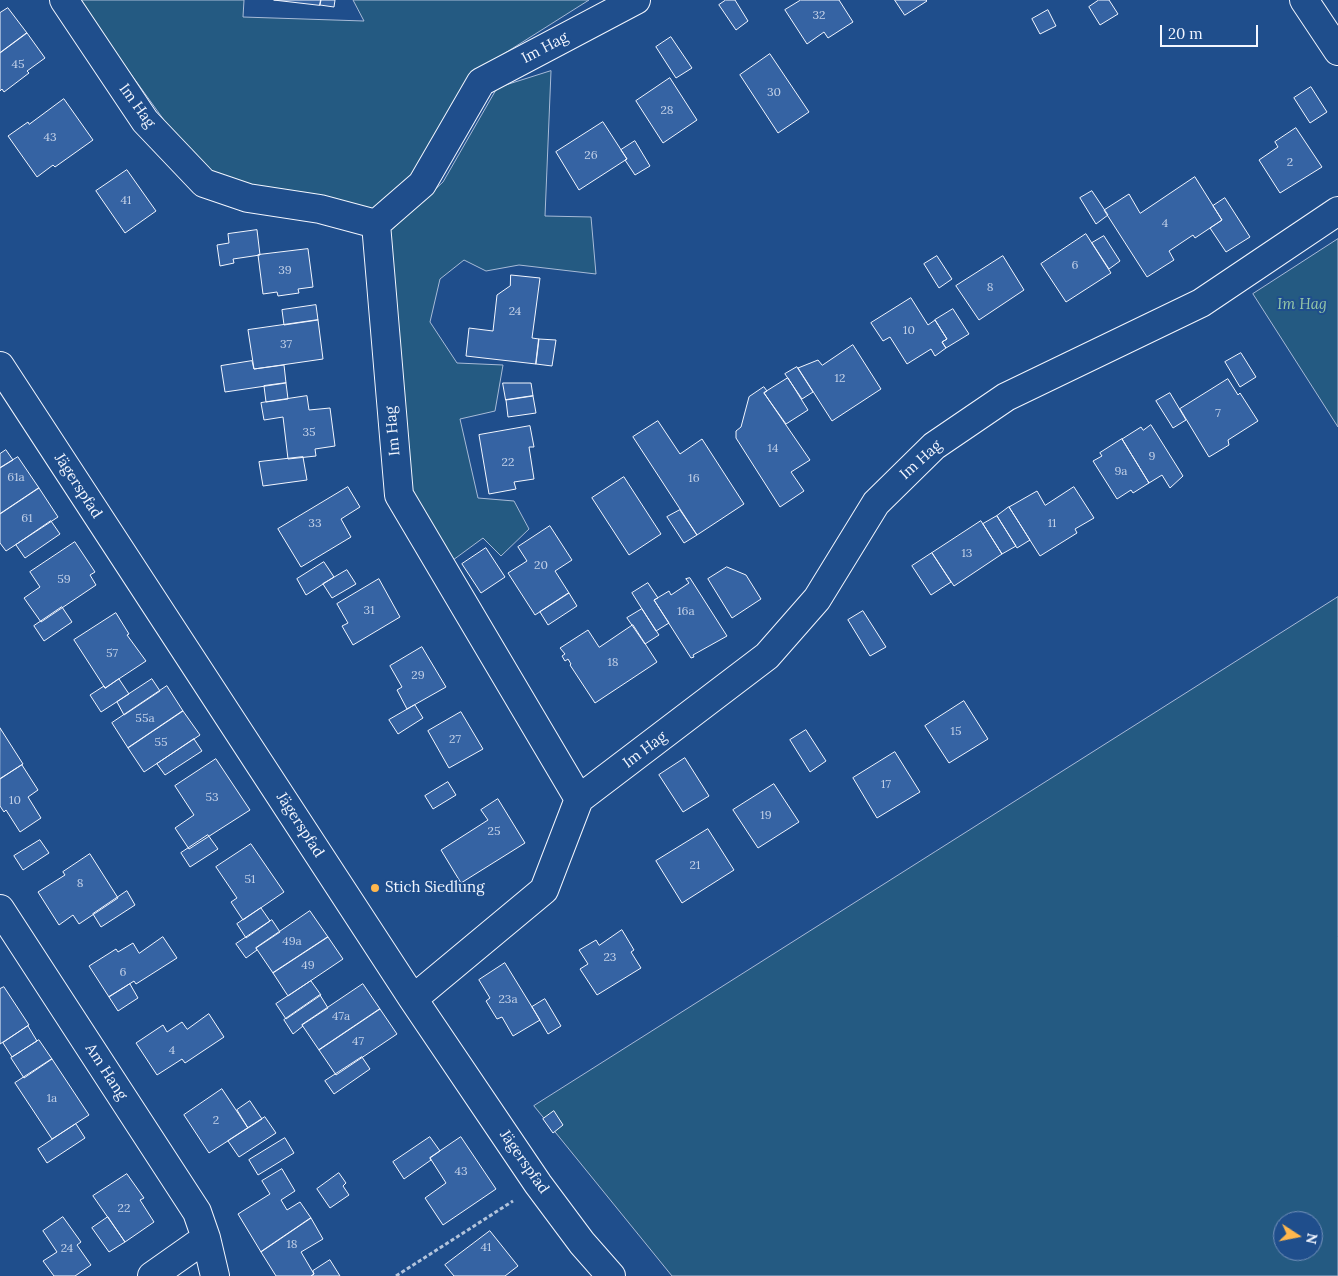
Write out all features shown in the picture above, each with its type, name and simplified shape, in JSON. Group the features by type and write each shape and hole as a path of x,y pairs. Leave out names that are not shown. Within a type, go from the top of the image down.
{"street":[{"name":"Im Hag","path":"64,0 145,120 204,183 248,198 320,209 376,224"},
{"name":"Im Hag","path":"376,224 422,184 481,82 636,0"},
{"path":"1304,0 1338,51"},
{"name":"Im Hag","path":"376,224 399,495 579,799 767,656 817,599 876,503 934,446 1006,397 1201,303 1338,211"},
{"name":"Jägerspfad","path":"0,366 413,999 538,1184 582,1243 611,1276"},
{"path":"413,999 544,890 579,799"},
{"name":"Am Hang","path":"0,909 197,1212 206,1238 215,1276"},
{"path":"152,1276 206,1238"}],"path":[{"path":"396,1276 538,1184"}],"green space":[{"path":"78,0 244,0 243,17 364,21 353,0 589,0 472,74 421,172 374,216 206,178"},
{"path":"551,71 545,216 591,217 596,274 519,265 486,271 464,260 440,279 430,322 457,363 503,365 495,411 460,419 478,498 514,501 529,529 501,556 483,538 449,563 410,492 388,233 443,182 497,88"},
{"name":"Im Hag","path":"1338,239 1338,427 1253,294"},
{"path":"1338,597 1338,1276 672,1276 534,1106"}],"building":[{"path":"274,0 321,0 320,5"},
{"path":"321,0 335,0 334,7 320,5"},
{"path":"726,0 735,0 748,21 736,30 719,5"},
{"path":"801,0 839,0 853,22 828,38 824,32 807,44 785,10"},
{"path":"895,0 926,0 927,1 905,15"},
{"path":"1099,0 1109,0 1118,14 1100,25 1089,7"},
{"path":"8,8 27,33 0,53 0,13"},
{"path":"1048,10 1056,26 1040,34 1032,19"},
{"path":"27,33 45,58 4,92 2,89 0,91 0,53"},
{"path":"671,37 692,68 676,78 656,47"},
{"path":"770,54 809,112 778,133 740,75"},
{"path":"670,78 697,120 663,143 636,101"},
{"path":"1311,87 1327,112 1310,123 1294,98"},
{"path":"64,99 93,140 55,167 53,165 37,177 8,136 28,122 29,124"},
{"path":"603,122 627,159 579,190 556,152"},
{"path":"1296,128 1322,167 1280,193 1259,160 1278,147 1275,142"},
{"path":"635,141 650,166 635,175 621,150"},
{"path":"127,170 156,211 125,233 96,191"},
{"path":"1195,177 1222,220 1195,238 1193,235 1169,251 1174,260 1147,277 1104,210 1129,194 1140,213"},
{"path":"1092,191 1108,215 1096,224 1080,198"},
{"path":"1225,198 1250,237 1226,252 1210,228 1222,220 1213,206"},
{"path":"257,230 260,255 233,259 234,263 220,266 217,245 229,243 228,234"},
{"path":"1086,234 1111,273 1066,302 1041,264"},
{"path":"1104,236 1120,261 1109,269 1092,243"},
{"path":"308,249 313,287 298,289 299,293 278,296 277,292 263,294 258,255"},
{"path":"937,256 952,279 939,288 924,264"},
{"path":"1003,256 1024,290 979,320 956,286"},
{"path":"511,275 540,278 532,338 539,339 536,364 466,356 469,328 493,331 497,295 510,286"},
{"path":"911,298 928,325 935,320 947,339 942,342 946,348 935,356 931,349 907,364 890,337 883,341 871,323"},
{"path":"316,305 318,320 284,325 282,310"},
{"path":"953,309 969,334 946,348 942,342 947,339 935,320"},
{"path":"318,320 323,359 254,369 248,330"},
{"path":"539,339 556,340 552,366 536,364"},
{"path":"853,345 881,389 832,421 798,368 818,360 822,365"},
{"path":"1241,353 1256,377 1240,387 1225,362"},
{"path":"252,361 254,369 284,365 286,383 225,392 221,366"},
{"path":"797,367 813,392 802,399 785,374"},
{"path":"788,378 808,410 786,424 764,393"},
{"path":"1228,379 1238,395 1240,393 1258,421 1228,440 1229,445 1209,457 1180,409"},
{"path":"286,383 288,399 266,402 264,386"},
{"path":"503,383 531,383 533,396 506,400"},
{"path":"764,387 767,391 764,393 810,460 791,472 804,491 780,507 736,438 736,431 741,427 749,397"},
{"path":"1170,393 1186,420 1173,428 1156,401"},
{"path":"307,396 309,410 330,408 335,446 315,449 316,456 288,459 283,417 264,420 261,403"},
{"path":"533,396 536,413 508,417 506,400"},
{"path":"658,421 680,454 702,439 744,504 697,535 633,437"},
{"path":"1151,425 1183,476 1170,488 1162,475 1149,483 1122,439 1141,427 1143,430"},
{"path":"530,426 534,447 529,447 534,479 514,482 516,489 489,494 479,435"},
{"path":"1122,439 1149,483 1133,493 1131,490 1117,499 1093,461 1102,456 1100,453"},
{"path":"6,450 13,460 0,468 0,454"},
{"path":"18,457 39,488 0,514 0,468"},
{"path":"303,457 307,480 263,486 259,462"},
{"path":"624,477 661,534 629,555 592,498"},
{"path":"348,487 360,507 341,519 351,537 301,567 278,529"},
{"path":"1074,487 1094,518 1075,529 1077,533 1040,556 1009,507 1037,491 1045,505"},
{"path":"39,488 58,517 6,551 0,543 0,514"},
{"path":"1009,507 1030,540 1017,548 997,516"},
{"path":"680,510 697,535 684,543 667,517"},
{"path":"997,516 1016,546 1002,554 983,524"},
{"path":"51,521 60,534 25,558 16,545"},
{"path":"981,521 1002,554 954,586 932,553"},
{"path":"550,526 572,560 555,571 569,593 535,615 508,573 527,561 518,547"},
{"path":"75,542 95,572 90,575 96,585 41,622 24,598 40,587 30,572"},
{"path":"486,548 505,577 481,593 462,564"},
{"path":"932,553 951,582 931,595 912,566"},
{"path":"324,562 334,577 306,595 297,579"},
{"path":"727,567 746,575 761,599 732,618 708,579"},
{"path":"347,570 356,584 332,598 323,584"},
{"path":"690,578 727,636 693,655 694,657 691,658 654,600 669,591 671,595 689,583 686,579"},
{"path":"379,579 400,617 353,645 342,626 348,623 337,604"},
{"path":"648,583 658,598 654,600 669,623 656,631 632,593"},
{"path":"569,593 577,606 548,625 540,612"},
{"path":"62,607 72,622 44,641 34,626"},
{"path":"642,609 659,635 645,644 627,618"},
{"path":"863,611 886,647 870,656 848,620"},
{"path":"116,613 129,634 127,635 146,661 105,688 74,640"},
{"path":"633,625 657,662 595,703 568,659 565,661 562,656 565,654 560,648 588,630 599,647"},
{"path":"422,647 446,687 407,709 397,690 402,687 390,666"},
{"path":"119,679 129,694 101,712 90,695"},
{"path":"152,679 160,691 124,715 117,702"},
{"path":"167,686 183,711 128,748 112,723"},
{"path":"964,701 988,739 949,763 925,726"},
{"path":"415,705 423,718 398,734 389,720"},
{"path":"183,711 200,735 144,772 128,748"},
{"path":"461,712 483,749 449,768 428,731"},
{"path":"0,728 23,764 0,779"},
{"path":"806,730 826,761 810,772 790,740"},
{"path":"194,739 202,751 165,775 157,764"},
{"path":"895,752 920,792 877,818 853,778"},
{"path":"685,758 709,796 683,812 659,775"},
{"path":"216,759 250,810 189,849 175,828 194,815 175,786"},
{"path":"22,765 38,790 28,797 41,818 20,832 6,810 4,812 0,806 0,779"},
{"path":"448,782 456,795 433,809 425,796"},
{"path":"774,784 799,822 758,848 733,810"},
{"path":"498,799 525,843 461,883 441,850 488,820 481,810"},
{"path":"708,829 734,870 682,903 656,861"},
{"path":"208,835 218,849 190,867 181,853"},
{"path":"40,840 49,853 23,870 14,856"},
{"path":"251,844 284,892 243,920 231,902 237,898 216,867"},
{"path":"90,854 118,898 79,924 73,915 59,925 38,892 65,875 63,872"},
{"path":"127,891 135,905 101,927 93,914"},
{"path":"261,908 270,921 246,938 237,924"},
{"path":"310,911 328,937 273,973 256,948"},
{"path":"272,920 280,932 256,948 257,950 246,958 236,944"},
{"path":"622,930 634,950 631,952 641,968 597,995 580,969 588,964 579,950 596,940 599,945"},
{"path":"163,937 177,958 136,984 134,981 109,997 89,966 116,949 118,952 133,943 139,953"},
{"path":"328,937 343,959 288,996 273,973"},
{"path":"505,963 540,1020 513,1036 502,1017 497,1019 486,1001 490,998 479,980"},
{"path":"311,981 321,995 286,1019 276,1004"},
{"path":"130,984 138,998 118,1011 109,997"},
{"path":"363,984 380,1009 319,1050 302,1025"},
{"path":"4,987 29,1025 0,1044 0,989"},
{"path":"320,995 328,1008 302,1025 293,1034 284,1020"},
{"path":"545,999 561,1026 548,1034 532,1007"},
{"path":"380,1009 397,1034 336,1075 319,1050"},
{"path":"209,1014 224,1037 185,1063 182,1059 157,1075 136,1043 163,1025 167,1032 182,1022 187,1029"},
{"path":"28,1026 37,1041 12,1057 3,1043"},
{"path":"39,1040 52,1059 24,1078 11,1058"},
{"path":"362,1057 370,1069 334,1094 325,1081"},
{"path":"52,1059 89,1115 52,1139 15,1083"},
{"path":"222,1089 248,1128 209,1153 184,1115"},
{"path":"250,1101 262,1119 248,1128 237,1110"},
{"path":"554,1111 563,1125 553,1133 543,1119"},
{"path":"265,1117 276,1133 239,1157 228,1141"},
{"path":"76,1124 85,1138 47,1163 38,1149"},
{"path":"430,1137 440,1151 430,1158 431,1160 404,1179 393,1162"},
{"path":"461,1137 496,1189 443,1225 425,1198 446,1183 430,1158"},
{"path":"285,1138 294,1153 258,1175 249,1160"},
{"path":"282,1169 295,1191 281,1200 287,1210 300,1202 311,1218 261,1252 238,1214 270,1194 262,1181"},
{"path":"339,1173 346,1183 343,1186 349,1195 330,1208 317,1189"},
{"path":"127,1174 144,1198 140,1200 154,1222 125,1242 93,1196"},
{"path":"63,1217 81,1242 77,1245 91,1265 75,1276 54,1276 43,1261 57,1252 43,1231"},
{"path":"108,1217 125,1242 109,1252 92,1228"},
{"path":"311,1218 323,1239 301,1252 314,1274 311,1276 276,1276 261,1252"},
{"path":"490,1231 518,1266 505,1276 454,1276 445,1265"},
{"path":"330,1260 340,1276 311,1276 314,1274 313,1271"}],"place":[{"name":"Stich Siedlung","path":"375,888"}]}
